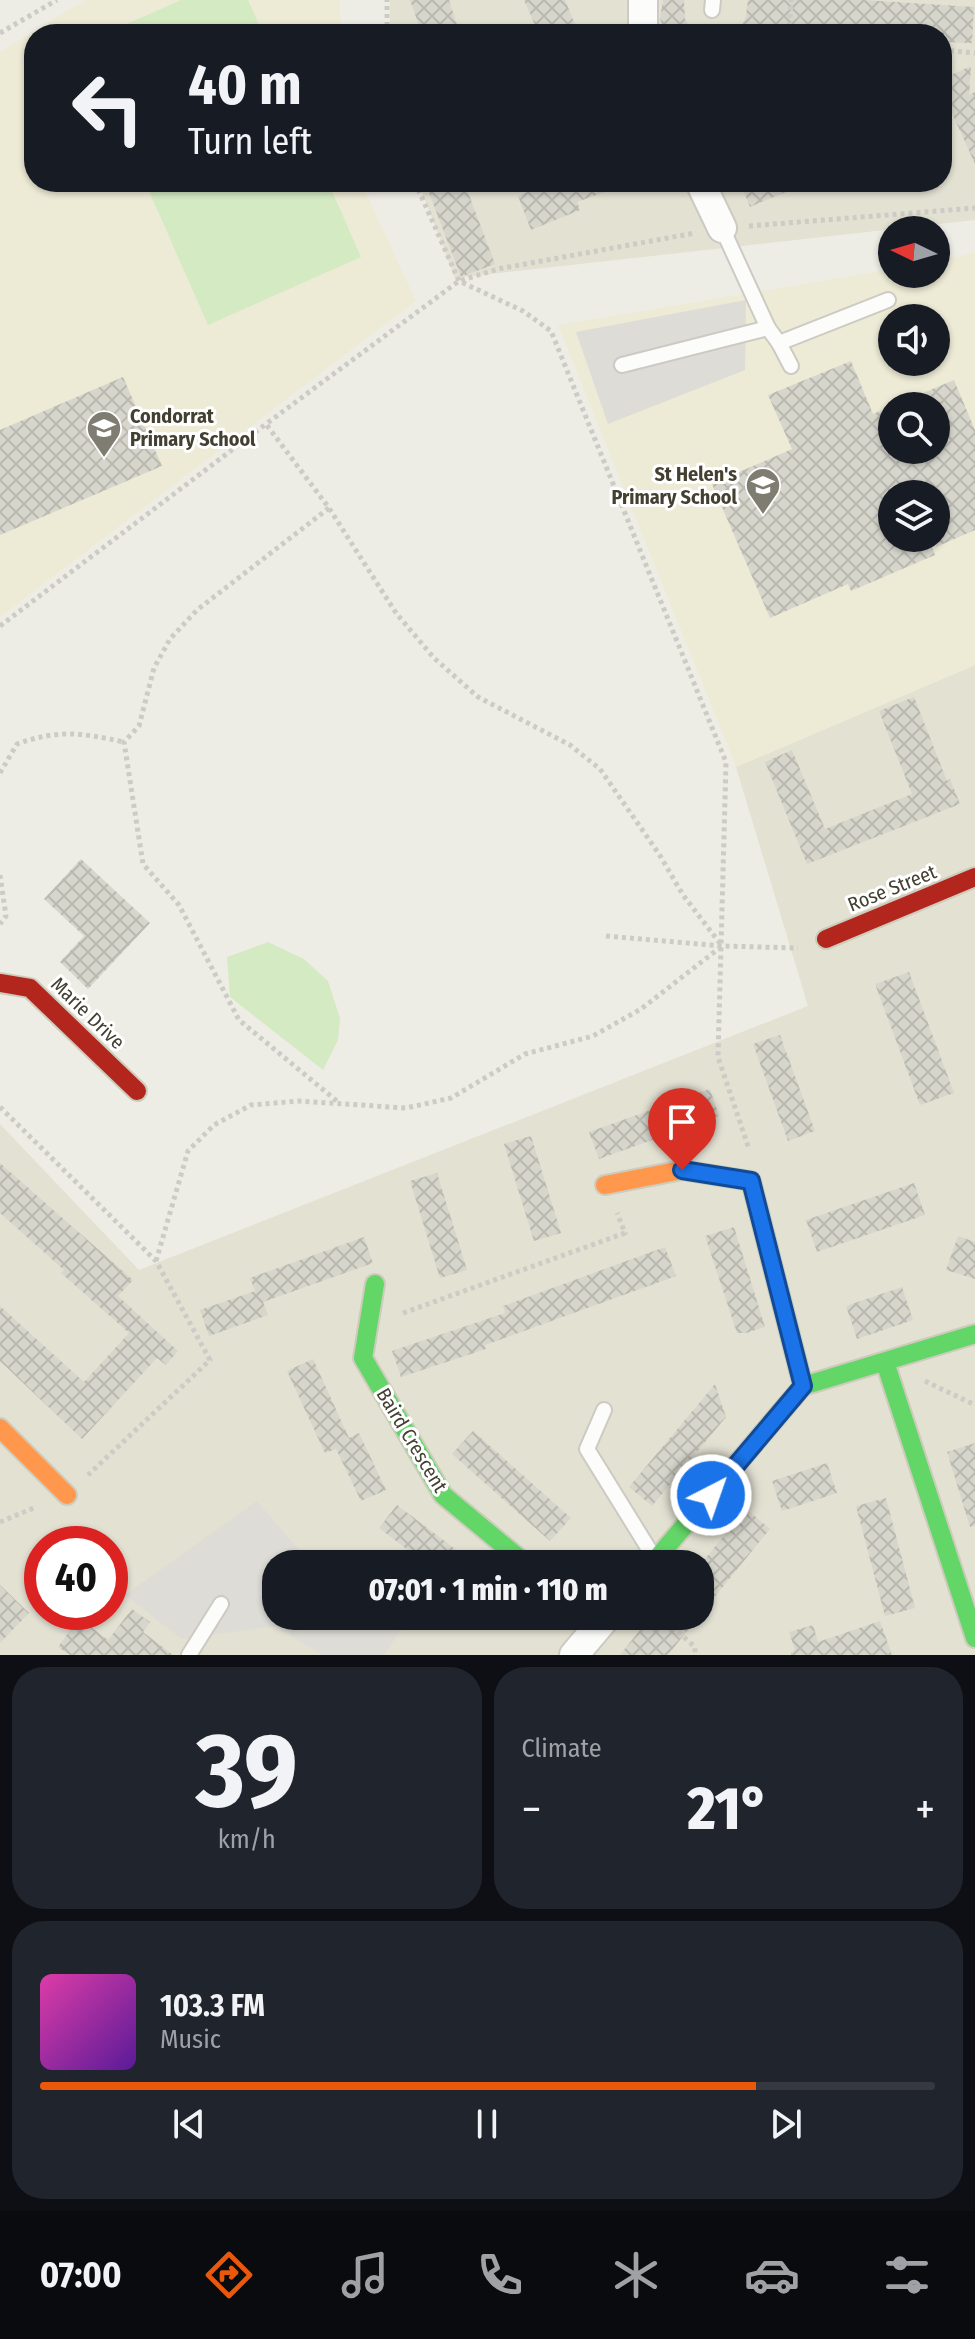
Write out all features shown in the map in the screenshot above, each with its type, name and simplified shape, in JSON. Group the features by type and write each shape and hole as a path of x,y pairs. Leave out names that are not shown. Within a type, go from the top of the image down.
{"street":[{"path":"643,0 643,24"},
{"path":"705,192 722,228"},
{"name":"Rose Street","path":"826,939 975,877"},
{"name":"Marie Drive","path":"0,983 30,988 137,1091"},
{"path":"605,1185 682,1170 751,1181 803,1386"},
{"name":"Baird Crescent","path":"375,1284 363,1358 443,1495 509,1550"},
{"path":"664,1550 803,1386 975,1334"},
{"path":"885,1362 975,1638"},
{"path":"0,1428 67,1495"},
{"path":"574,1655 591,1630"}],"lane":[{"path":"722,228 768,328 791,366"},
{"path":"779,343 888,300"},
{"path":"622,365 768,328"},
{"path":"604,1410 587,1449 647,1550"},
{"path":"189,1655 221,1604"}],"path":[{"path":"0,33 57,0"},
{"path":"387,0 387,24"},
{"path":"790,24 791,0"},
{"path":"952,51 975,53"},
{"path":"419,192 459,281 523,311 551,331 726,762 718,1057 752,1158 751,1181"},
{"path":"0,626 459,281 498,269 722,228 975,208"},
{"path":"266,424 329,508 396,613 434,658 478,697 570,745 600,769 659,854 683,895 722,946"},
{"path":"124,742 139,726 154,668 170,639 197,610 329,508"},
{"path":"0,773 17,744 42,735 81,733 124,742"},
{"path":"124,742 143,864 179,905 239,1020 339,1103"},
{"path":"0,875 6,916 0,924"},
{"path":"606,936 794,949 826,939"},
{"path":"156,1261 188,1151 214,1125 251,1105 299,1101 406,1108 451,1098 525,1054 593,1036 641,1009 722,946"},
{"path":"0,1107 156,1261 210,1360 67,1495 0,1522"},
{"path":"368,1326 625,1233 605,1185"},
{"path":"676,1630 695,1647 695,1655"}],"shaded area":[{"name":"Condorrat Primary School","path":"85,0 340,0 341,24 46,24"},
{"path":"390,0 975,0 975,220 950,223 950,216 878,216 878,231 455,278 422,192 952,192 952,24 390,24"},
{"name":"Condorrat Primary School","path":"24,37 24,192 366,192 416,301 0,617 0,52"},
{"name":"St Helen's Primary School","path":"975,252 975,665 736,767 558,325 878,271 878,288 950,288 950,258"},
{"path":"746,300 745,370 608,424 576,332"},
{"path":"975,665 975,1655 0,1655 0,1124 139,1270 808,1006 736,767"},
{"path":"257,1501 299,1550 262,1550 262,1628 182,1639 128,1597 128,1593"},
{"path":"282,1630 401,1630 384,1655 322,1655"}],"green space":[{"path":"181,0 248,0 259,24 127,24"},
{"path":"149,192 332,192 361,257 208,325"},
{"path":"268,942 304,959 328,981 340,1018 338,1040 323,1070 230,997 227,957"}],"building":[{"path":"410,0 449,0 457,24 418,24"},
{"path":"524,0 565,0 575,24 535,24"},
{"path":"663,0 684,0 688,24 662,24 660,19"},
{"path":"748,0 864,0 974,7 972,43 952,42 952,24 743,24"},
{"path":"971,66 969,95 975,92 975,164 952,113 952,75"},
{"path":"429,192 468,192 495,264 461,277"},
{"path":"527,192 605,192 577,202 580,210 531,230 518,196"},
{"path":"744,192 785,192 750,207"},
{"path":"851,361 873,414 878,412 878,464 950,464 950,392 925,392 954,380 975,430 975,530 950,541 950,480 878,480 878,552 934,552 935,555 851,591 848,584 770,618 712,484 792,449 768,395"},
{"path":"123,377 162,466 0,535 0,430"},
{"path":"914,697 947,781 950,779 960,804 807,864 765,762 792,750 825,829 912,794 879,711"},
{"path":"81,859 150,923 88,989 60,962 84,936 44,899"},
{"path":"909,972 954,1093 920,1105 875,984"},
{"path":"780,1035 815,1131 788,1141 753,1044"},
{"path":"710,1089 719,1116 599,1159 589,1132"},
{"path":"531,1136 561,1233 534,1241 504,1144"},
{"path":"0,1163 133,1280 118,1296 178,1351 166,1365 157,1358 82,1439 0,1361 0,1306 84,1382 129,1333 0,1213"},
{"path":"437,1173 467,1270 440,1278 410,1181"},
{"path":"914,1183 925,1215 817,1252 806,1220"},
{"path":"734,1227 765,1327 746,1333 737,1333 705,1236"},
{"path":"958,1236 975,1242 975,1279 946,1270"},
{"path":"364,1237 373,1263 263,1302 268,1315 209,1336 200,1310 255,1291 250,1278"},
{"path":"665,1247 676,1276 485,1345 486,1349 401,1377 392,1351 505,1313 503,1306"},
{"path":"902,1287 913,1320 857,1339 846,1306"},
{"path":"313,1359 349,1438 359,1433 386,1490 361,1501 336,1449 325,1453 287,1371"},
{"path":"715,1384 726,1417 652,1506 629,1487"},
{"path":"473,1431 571,1518 550,1541 452,1454"},
{"path":"975,1443 975,1526 970,1527 947,1452"},
{"path":"827,1463 837,1493 782,1511 772,1481"},
{"path":"886,1498 915,1608 885,1616 856,1506"},
{"path":"397,1505 456,1550 408,1550 379,1528"},
{"path":"746,1509 770,1529 714,1598 712,1550"},
{"path":"0,1585 24,1608 24,1618 0,1643"},
{"path":"132,1609 150,1622 143,1632 173,1655 70,1655 58,1647 70,1630 95,1630 108,1640 116,1630 128,1630 128,1614"},
{"path":"880,1621 892,1655 791,1655 795,1650 789,1632 813,1625 818,1642"},
{"path":"640,1630 688,1630 668,1655 620,1655"}],"traffic: fast":[{"path":"375,1284 363,1358 443,1495 509,1550"},
{"path":"664,1550 803,1386 975,1334"},
{"path":"885,1362 975,1638"}],"traffic: slow":[{"path":"605,1185 682,1170 751,1181 803,1386"},
{"path":"0,1428 67,1495"}],"traffic: jam":[{"path":"826,939 975,877"},
{"path":"0,983 30,988 137,1091"}],"place":[{"name":"Condorrat Primary School","path":"104,459"},
{"name":"St Helen's Primary School","path":"763,516"}],"route":[{"path":"682,1170 751,1181 803,1386 711,1495"}]}
